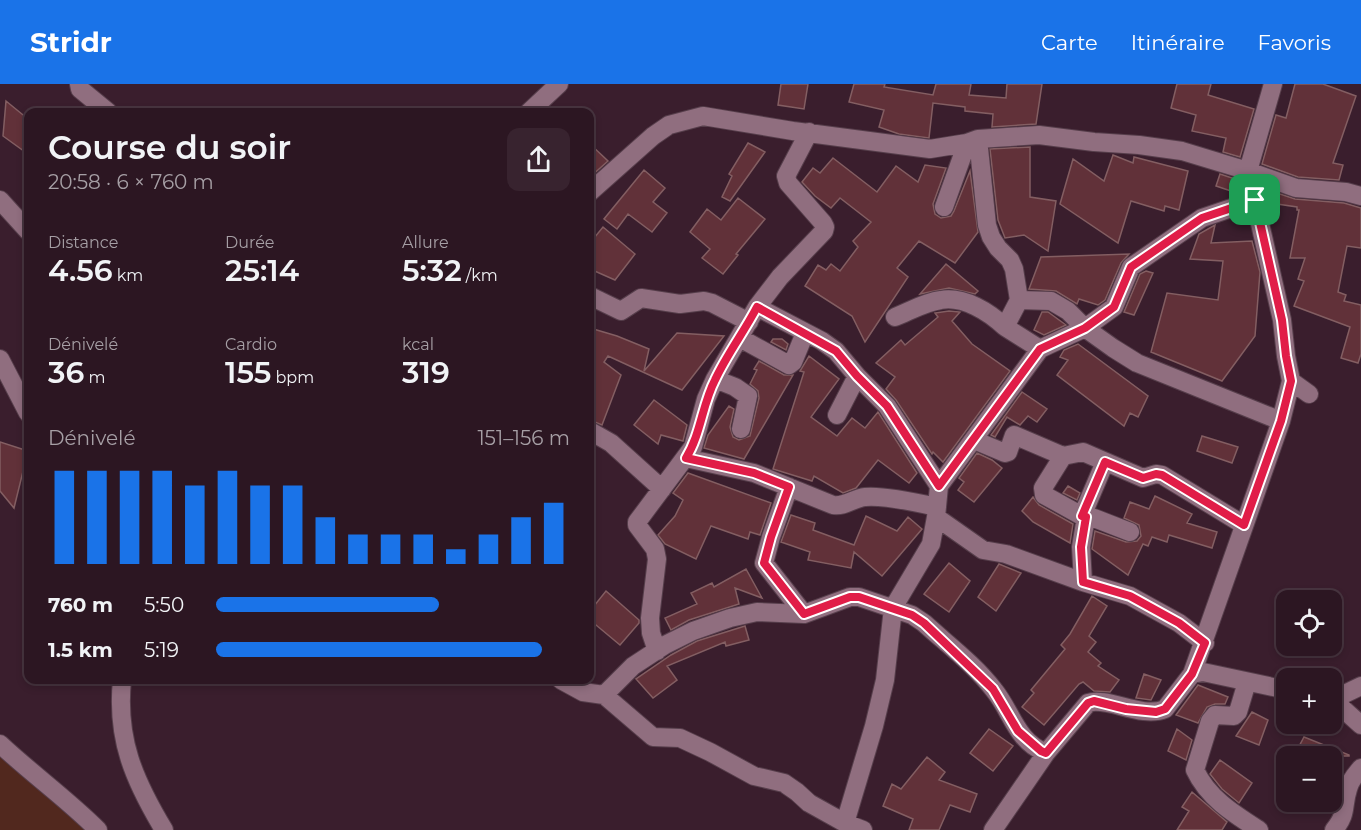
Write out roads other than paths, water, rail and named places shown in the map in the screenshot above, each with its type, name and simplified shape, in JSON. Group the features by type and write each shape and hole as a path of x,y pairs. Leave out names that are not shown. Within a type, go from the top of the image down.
{"street":[{"path":"79,84 80,89 103,108"},
{"path":"533,108 559,84"},
{"path":"993,830 1046,753 1088,703 1094,701 1126,709 1160,712 1165,709 1192,674 1205,643 1281,421 1291,381 1282,320 1248,171 1273,84"},
{"path":"594,188 653,136 669,125 703,116 930,149 973,141 1039,135 1138,145 1182,151 1296,188 1346,192 1361,196"},
{"path":"657,651 651,633 650,618 657,559 655,549 637,522 686,458 696,439 706,399 715,379 748,322 780,277 824,231 825,227 788,183 786,176 809,132"},
{"path":"944,207 973,141"},
{"path":"973,141 987,225 991,237 1010,260 1014,269 1019,300 1005,327"},
{"path":"0,200 24,227"},
{"path":"845,823 885,680 893,608 931,544 939,486 1040,349 1085,328 1114,307 1131,267 1202,218 1255,200"},
{"path":"594,298 621,311 640,298 680,304 704,301 748,322 805,333 836,351 887,406 939,486"},
{"path":"895,317 941,300 957,299 994,316 1005,327 1040,349"},
{"path":"1019,300 1051,301 1068,311 1085,328 1137,363 1281,421"},
{"path":"748,322 789,365 794,362 805,333"},
{"path":"0,359 24,405"},
{"path":"837,415 857,376"},
{"path":"715,379 735,387 748,396 741,429"},
{"path":"1291,381 1309,394"},
{"path":"974,440 1005,453 1008,452 1014,435 1013,427 992,413"},
{"path":"594,433 611,443 662,489"},
{"path":"1014,435 1063,456 1083,452 1143,478 1156,474 1162,475 1244,525"},
{"path":"1063,456 1043,488 1044,495 1084,517 1130,532"},
{"path":"686,458 754,473 841,506 858,498 867,497 921,503 937,512 982,550 1006,554 1083,582 1130,596 1179,623 1205,643"},
{"path":"1083,582 1081,547 1084,517 1105,462"},
{"path":"789,487 764,563 804,614"},
{"path":"604,695 633,666 693,631 729,618 757,612 804,614 850,597 859,597 912,615 924,623 978,673 998,696 1018,731 1046,753"},
{"path":"1192,674 1203,672 1276,688"},
{"path":"1246,682 1238,712 1234,716 1215,716 1210,722 1195,770 1209,793 1238,817 1259,830"},
{"path":"122,684 120,719 132,768 145,799 164,830"},
{"path":"569,684 584,692 604,695 653,737 680,738 754,776 784,783 809,803 863,830"},
{"path":"1342,696 1361,686"},
{"path":"1342,708 1361,725"},
{"path":"0,744 67,800 98,830"},
{"path":"1334,830 1346,809 1347,792 1351,781 1361,768"}]}
